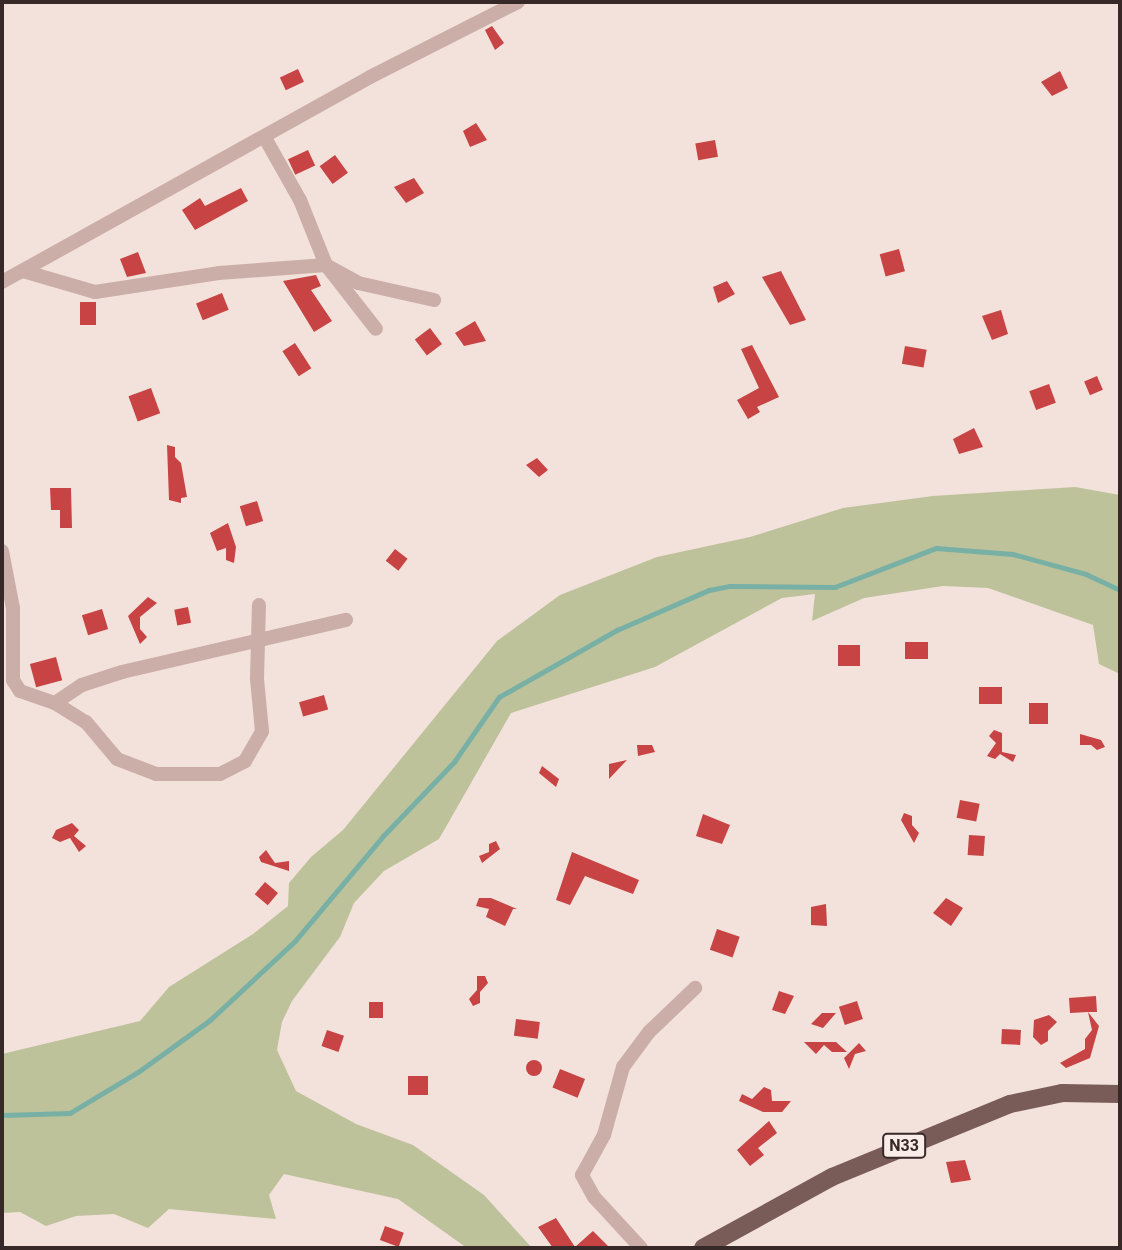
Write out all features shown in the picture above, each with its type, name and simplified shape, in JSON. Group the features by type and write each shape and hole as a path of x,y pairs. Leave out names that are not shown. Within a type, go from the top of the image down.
{"main road":[{"name":"N33","path":"703,1248 832,1177 1010,1104 1062,1093 1120,1094"}],"street":[{"path":"2,282 265,138 370,77 503,5 519,2"},
{"path":"265,138 300,200 326,265 376,329"},
{"path":"23,271 95,292 219,273 326,265 358,283 434,300"},
{"path":"2,551 13,608 7,684 55,703 86,722 117,759 156,774 220,774 245,761 262,731 259,604"},
{"path":"55,703 82,685 121,672 346,620"},
{"path":"641,1248 594,1197 582,1175 604,1135 623,1067 649,1032 695,988"}],"green space":[{"path":"1075,487 1120,495 1120,674 1099,664 1093,625 988,588 943,586 864,598 812,621 815,594 782,598 655,667 511,713 439,839 384,871 354,903 340,937 292,1001 282,1022 277,1050 296,1091 356,1124 413,1145 484,1195 532,1248 467,1248 398,1199 284,1174 269,1195 276,1219 169,1209 148,1228 114,1214 76,1216 46,1226 20,1212 2,1213 2,1054 140,1021 169,987 253,934 288,906 289,883 311,857 343,830 497,641 560,595 657,557 750,537 843,508 933,496"}],"building":[{"path":"492,26 504,43 495,50 485,30"},
{"path":"298,69 304,82 286,90 280,77"},
{"path":"1060,71 1068,88 1052,96 1041,82"},
{"path":"476,123 487,140 470,147 463,131"},
{"path":"715,140 718,157 698,160 695,143"},
{"path":"308,150 315,165 295,175 288,159"},
{"path":"335,155 348,173 333,184 320,166"},
{"path":"414,178 424,193 406,203 394,187"},
{"path":"241,188 248,201 195,230 182,210 200,198 205,206"},
{"path":"899,249 905,271 886,276 880,254"},
{"path":"138,252 146,273 127,277 120,259"},
{"path":"781,271 806,320 790,325 762,277"},
{"path":"316,275 321,286 311,290 332,321 314,332 283,281"},
{"path":"727,281 735,294 718,303 713,287"},
{"path":"222,293 229,310 203,320 196,303"},
{"path":"80,302 96,302 96,325 80,325"},
{"path":"1001,310 1008,334 992,340 982,316"},
{"path":"475,321 486,341 464,346 455,333"},
{"path":"430,328 442,344 427,355 415,339"},
{"path":"295,343 311,368 299,376 282,351"},
{"path":"752,345 779,397 757,407 760,412 748,419 737,400 759,388 741,349"},
{"path":"905,346 927,350 924,368 902,364"},
{"path":"1097,376 1103,390 1090,395 1084,381"},
{"path":"1049,384 1056,403 1036,410 1029,391"},
{"path":"151,388 160,413 138,422 128,396"},
{"path":"974,428 983,447 959,454 953,439"},
{"path":"167,445 175,447 175,457 181,463 187,497 181,498 181,503 169,500"},
{"path":"537,458 548,470 539,477 526,465"},
{"path":"50,488 71,488 72,528 60,528 60,510 51,510"},
{"path":"257,501 263,521 246,526 240,506"},
{"path":"228,523 236,547 234,563 226,560 226,548 217,551 210,533"},
{"path":"395,549 408,559 398,571 386,561"},
{"path":"148,597 157,603 140,617 140,629 147,637 140,644 128,616"},
{"path":"188,607 191,623 177,625 174,610"},
{"path":"102,609 108,629 88,635 82,615"},
{"path":"905,642 928,642 928,659 905,659"},
{"path":"838,645 860,645 860,666 838,666"},
{"path":"56,657 62,680 36,687 30,664"},
{"path":"979,687 1002,687 1002,704 979,704"},
{"path":"324,695 328,709 303,717 299,702"},
{"path":"1029,703 1048,703 1048,724 1029,724"},
{"path":"994,730 1002,733 1002,752 1016,755 1013,762 1000,754 995,759 987,756 996,743 989,736"},
{"path":"1080,734 1101,740 1105,747 1097,750 1091,745 1080,745"},
{"path":"637,745 652,745 655,752 638,756"},
{"path":"627,760 609,779 609,764"},
{"path":"542,766 559,779 556,787 539,773"},
{"path":"960,800 980,804 976,821 957,818"},
{"path":"904,813 912,816 912,825 919,833 914,843 901,820"},
{"path":"703,814 730,825 722,844 696,836"},
{"path":"72,823 79,830 74,836 86,846 79,852 70,838 60,842 52,838 56,830"},
{"path":"969,835 985,836 984,856 968,855"},
{"path":"496,841 500,849 482,863 479,856 489,852 489,844"},
{"path":"266,850 275,863 289,861 289,871 261,862 259,857"},
{"path":"572,852 639,880 633,894 585,876 570,905 556,900"},
{"path":"265,882 278,893 268,905 255,894"},
{"path":"479,898 491,898 517,909 513,909 505,926 486,917 489,909 476,906"},
{"path":"946,898 963,908 951,926 933,913"},
{"path":"826,904 827,926 811,925 811,907"},
{"path":"717,929 740,937 733,958 710,950"},
{"path":"477,976 485,976 488,983 480,992 480,1003 473,1006 469,999 477,990"},
{"path":"779,991 794,996 785,1014 772,1010"},
{"path":"1096,996 1097,1012 1070,1013 1069,998"},
{"path":"857,1001 863,1019 845,1025 839,1007"},
{"path":"369,1002 383,1002 383,1018 369,1018"},
{"path":"1088,1012 1099,1026 1090,1058 1066,1068 1060,1063 1085,1049 1085,1039 1092,1030"},
{"path":"822,1013 836,1013 823,1028 811,1024"},
{"path":"1049,1015 1057,1022 1048,1031 1048,1041 1041,1045 1033,1037 1034,1020"},
{"path":"516,1019 540,1022 538,1039 514,1036"},
{"path":"1002,1029 1021,1030 1020,1045 1001,1044"},
{"path":"327,1030 344,1036 338,1052 321,1046"},
{"path":"804,1042 836,1042 847,1052 832,1052 824,1045 816,1054"},
{"path":"859,1043 866,1051 855,1054 849,1069 844,1058"},
{"path":"531,1060 537,1060 542,1068 540,1074 531,1076 526,1071 526,1065"},
{"path":"560,1069 585,1079 578,1098 553,1088"},
{"path":"408,1076 428,1076 428,1095 408,1095"},
{"path":"764,1087 771,1090 772,1101 791,1101 782,1112 763,1112 739,1101 742,1094 752,1099"},
{"path":"769,1121 777,1133 758,1148 764,1155 750,1166 737,1150"},
{"path":"965,1160 971,1180 951,1183 946,1162"},
{"path":"556,1218 575,1247 593,1231 610,1248 553,1248 538,1227"},
{"path":"385,1226 404,1233 399,1247 380,1240"}],"waterway":[{"path":"2,1115 70,1113 138,1072 210,1020 295,941 383,836 454,762 499,697 617,630 709,590 730,586 835,587 936,548 1013,554 1086,574 1120,590"}]}
